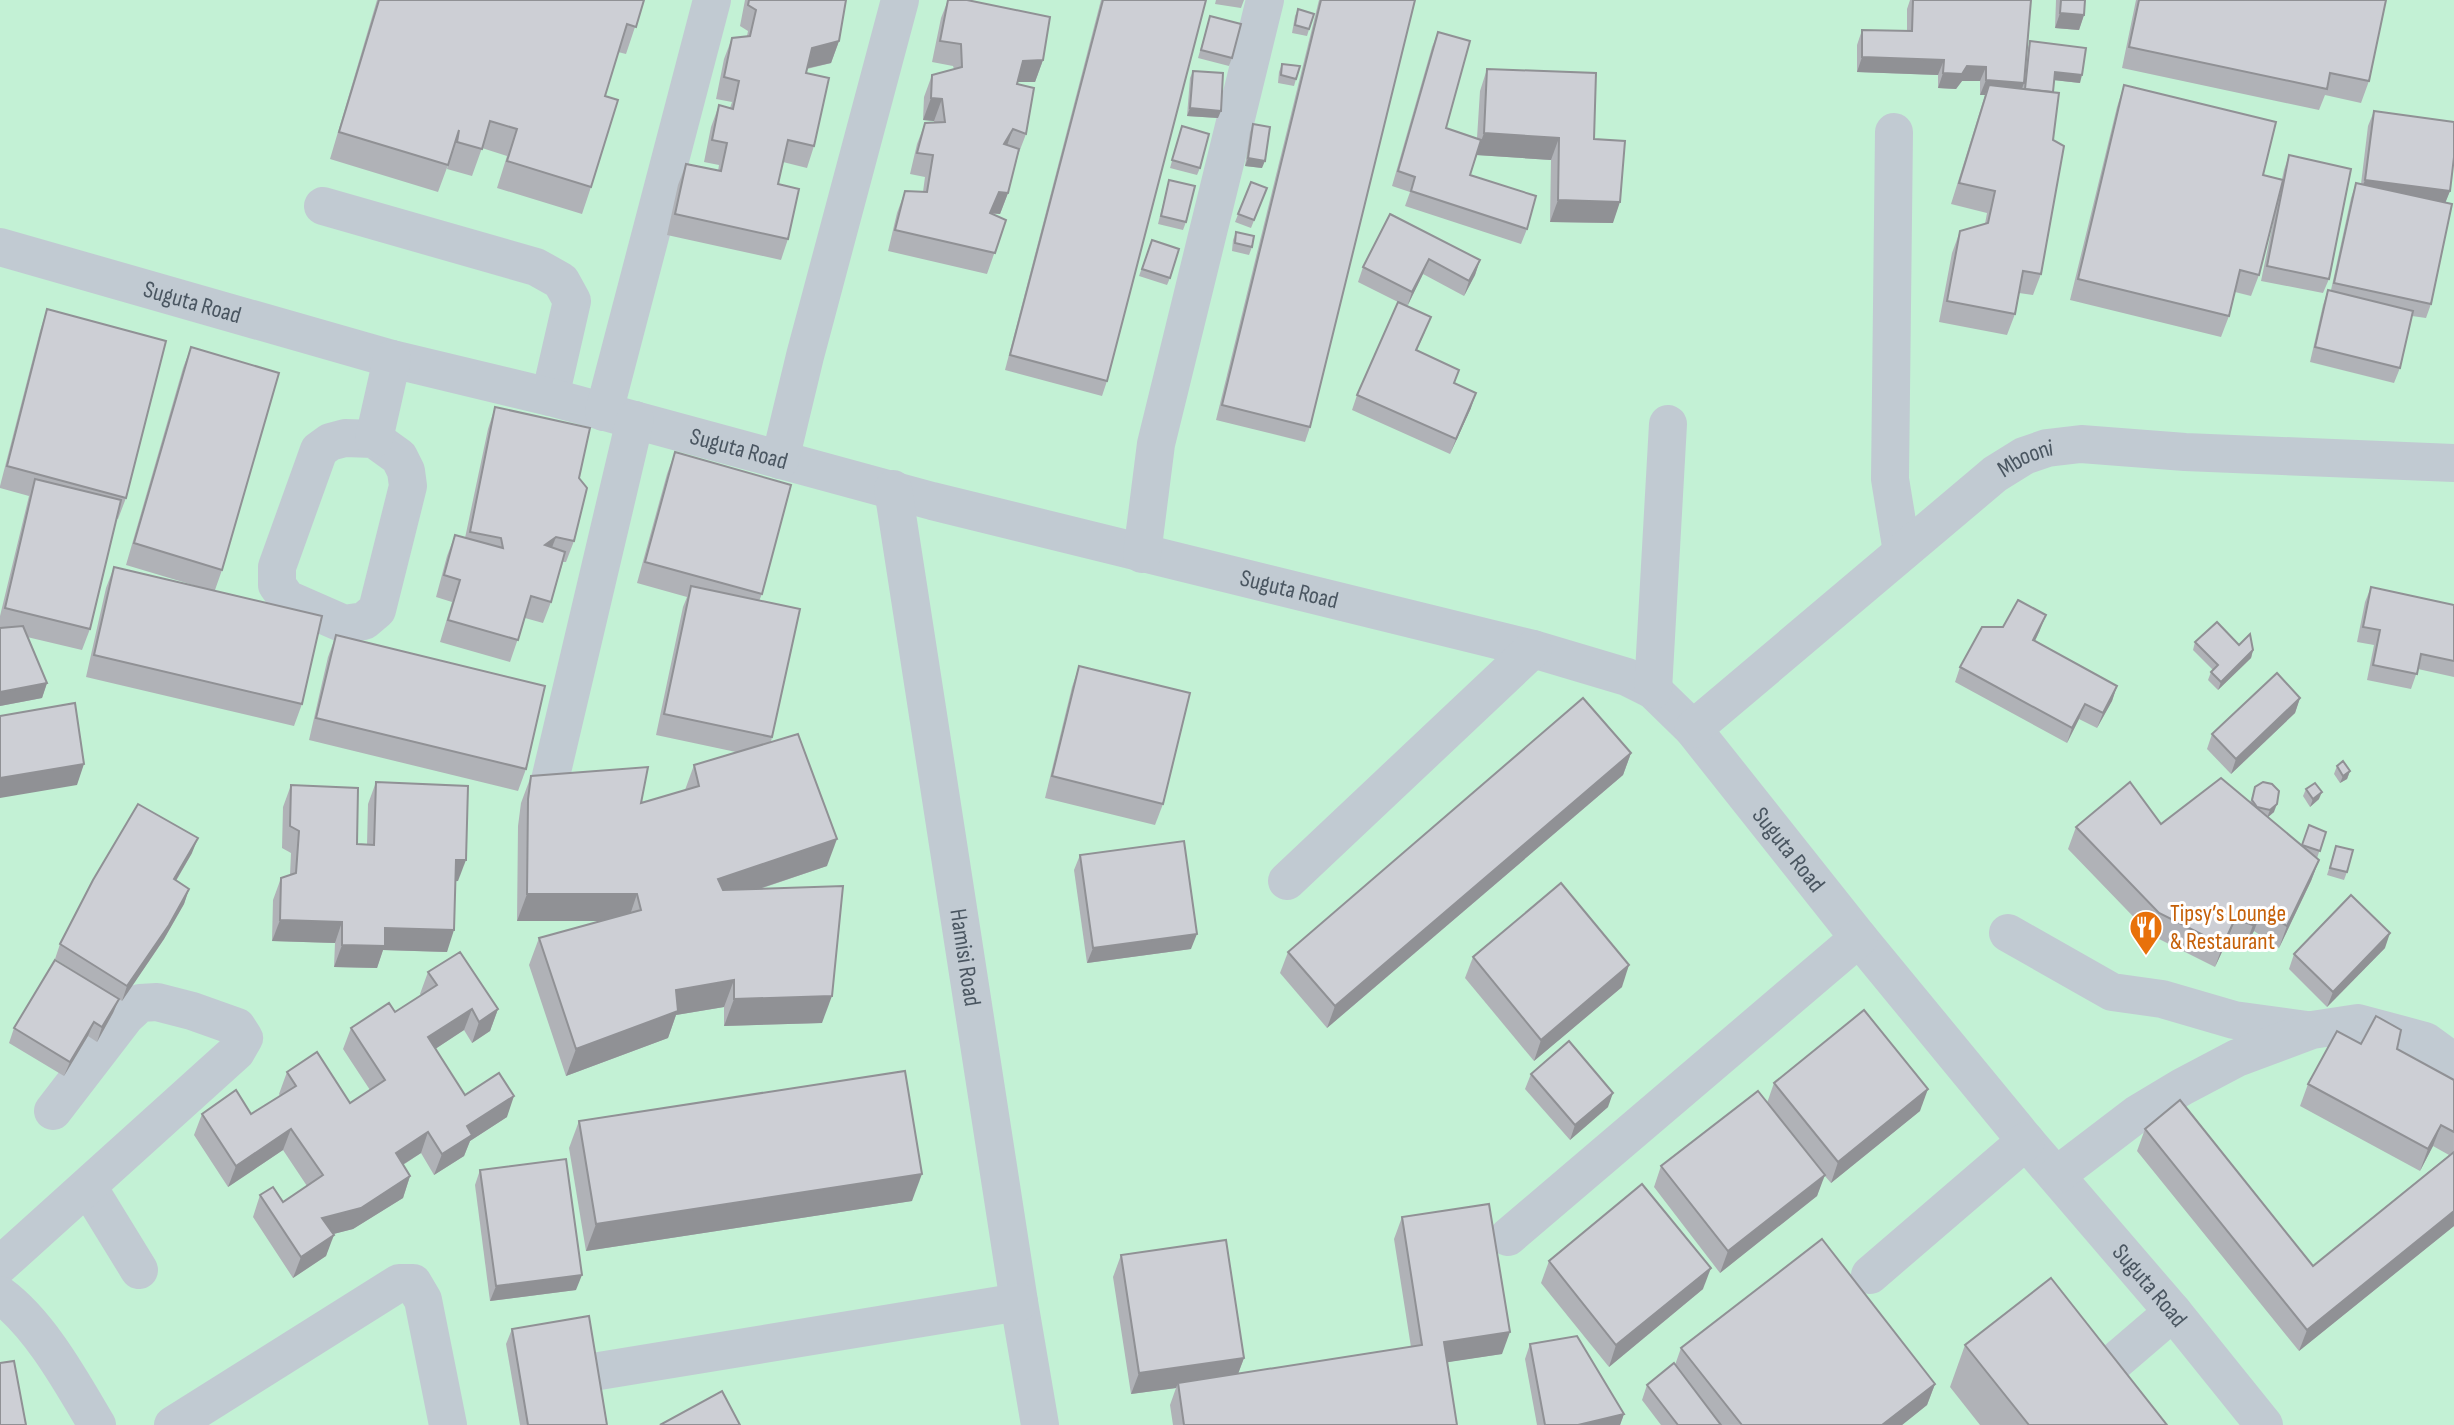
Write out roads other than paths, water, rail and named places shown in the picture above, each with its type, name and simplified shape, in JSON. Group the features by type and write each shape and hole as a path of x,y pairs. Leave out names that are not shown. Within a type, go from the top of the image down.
{"street":[{"path":"550,780 620,416 712,0"},
{"path":"780,460 900,0"},
{"path":"1142,554 1156,444 1265,0"},
{"path":"1894,132 1889,479 1902,552"},
{"path":"323,206 536,267 561,281 572,301 550,397"},
{"name":"Suguta Road","path":"0,247 391,359 550,397 1142,554 1533,649 1627,677 1653,690 1693,729 1860,939 2026,1141 2173,1312 2264,1425"},
{"path":"374,439 391,359"},
{"path":"1653,690 1668,424"},
{"path":"345,438 374,439 400,457 408,486 377,610 364,621 344,624 286,600 277,585 277,567 319,450 330,442 345,438"},
{"name":"Mbooni","path":"1693,729 1995,474 2024,456 2047,448 2081,444 2185,452 2454,463"},
{"name":"Hamisi Road","path":"893,489 1040,1425"},
{"path":"1287,881 1533,649"},
{"path":"2008,933 2112,992 2162,999 2234,1020 2312,1030"},
{"path":"1508,1237 1860,939"},
{"path":"0,1265 236,1052 244,1038 237,1027 192,1011 157,1002 140,1003 126,1016 53,1111"},
{"path":"2057,1175 2137,1114 2182,1087 2237,1058 2312,1030 2358,1023 2425,1041 2454,1062"},
{"path":"1870,1275 2026,1141"},
{"path":"88,1187 139,1270"},
{"path":"173,1425 400,1283 413,1283 423,1300 448,1425"},
{"path":"0,1295 14,1306 62,1366 97,1425"},
{"path":"593,1372 1019,1302"},
{"path":"2125,1425 2105,1392 2103,1372 2173,1312"}],"place":[{"name":"Tipsy’s Lounge & Restaurant","path":"2146,957"}]}
